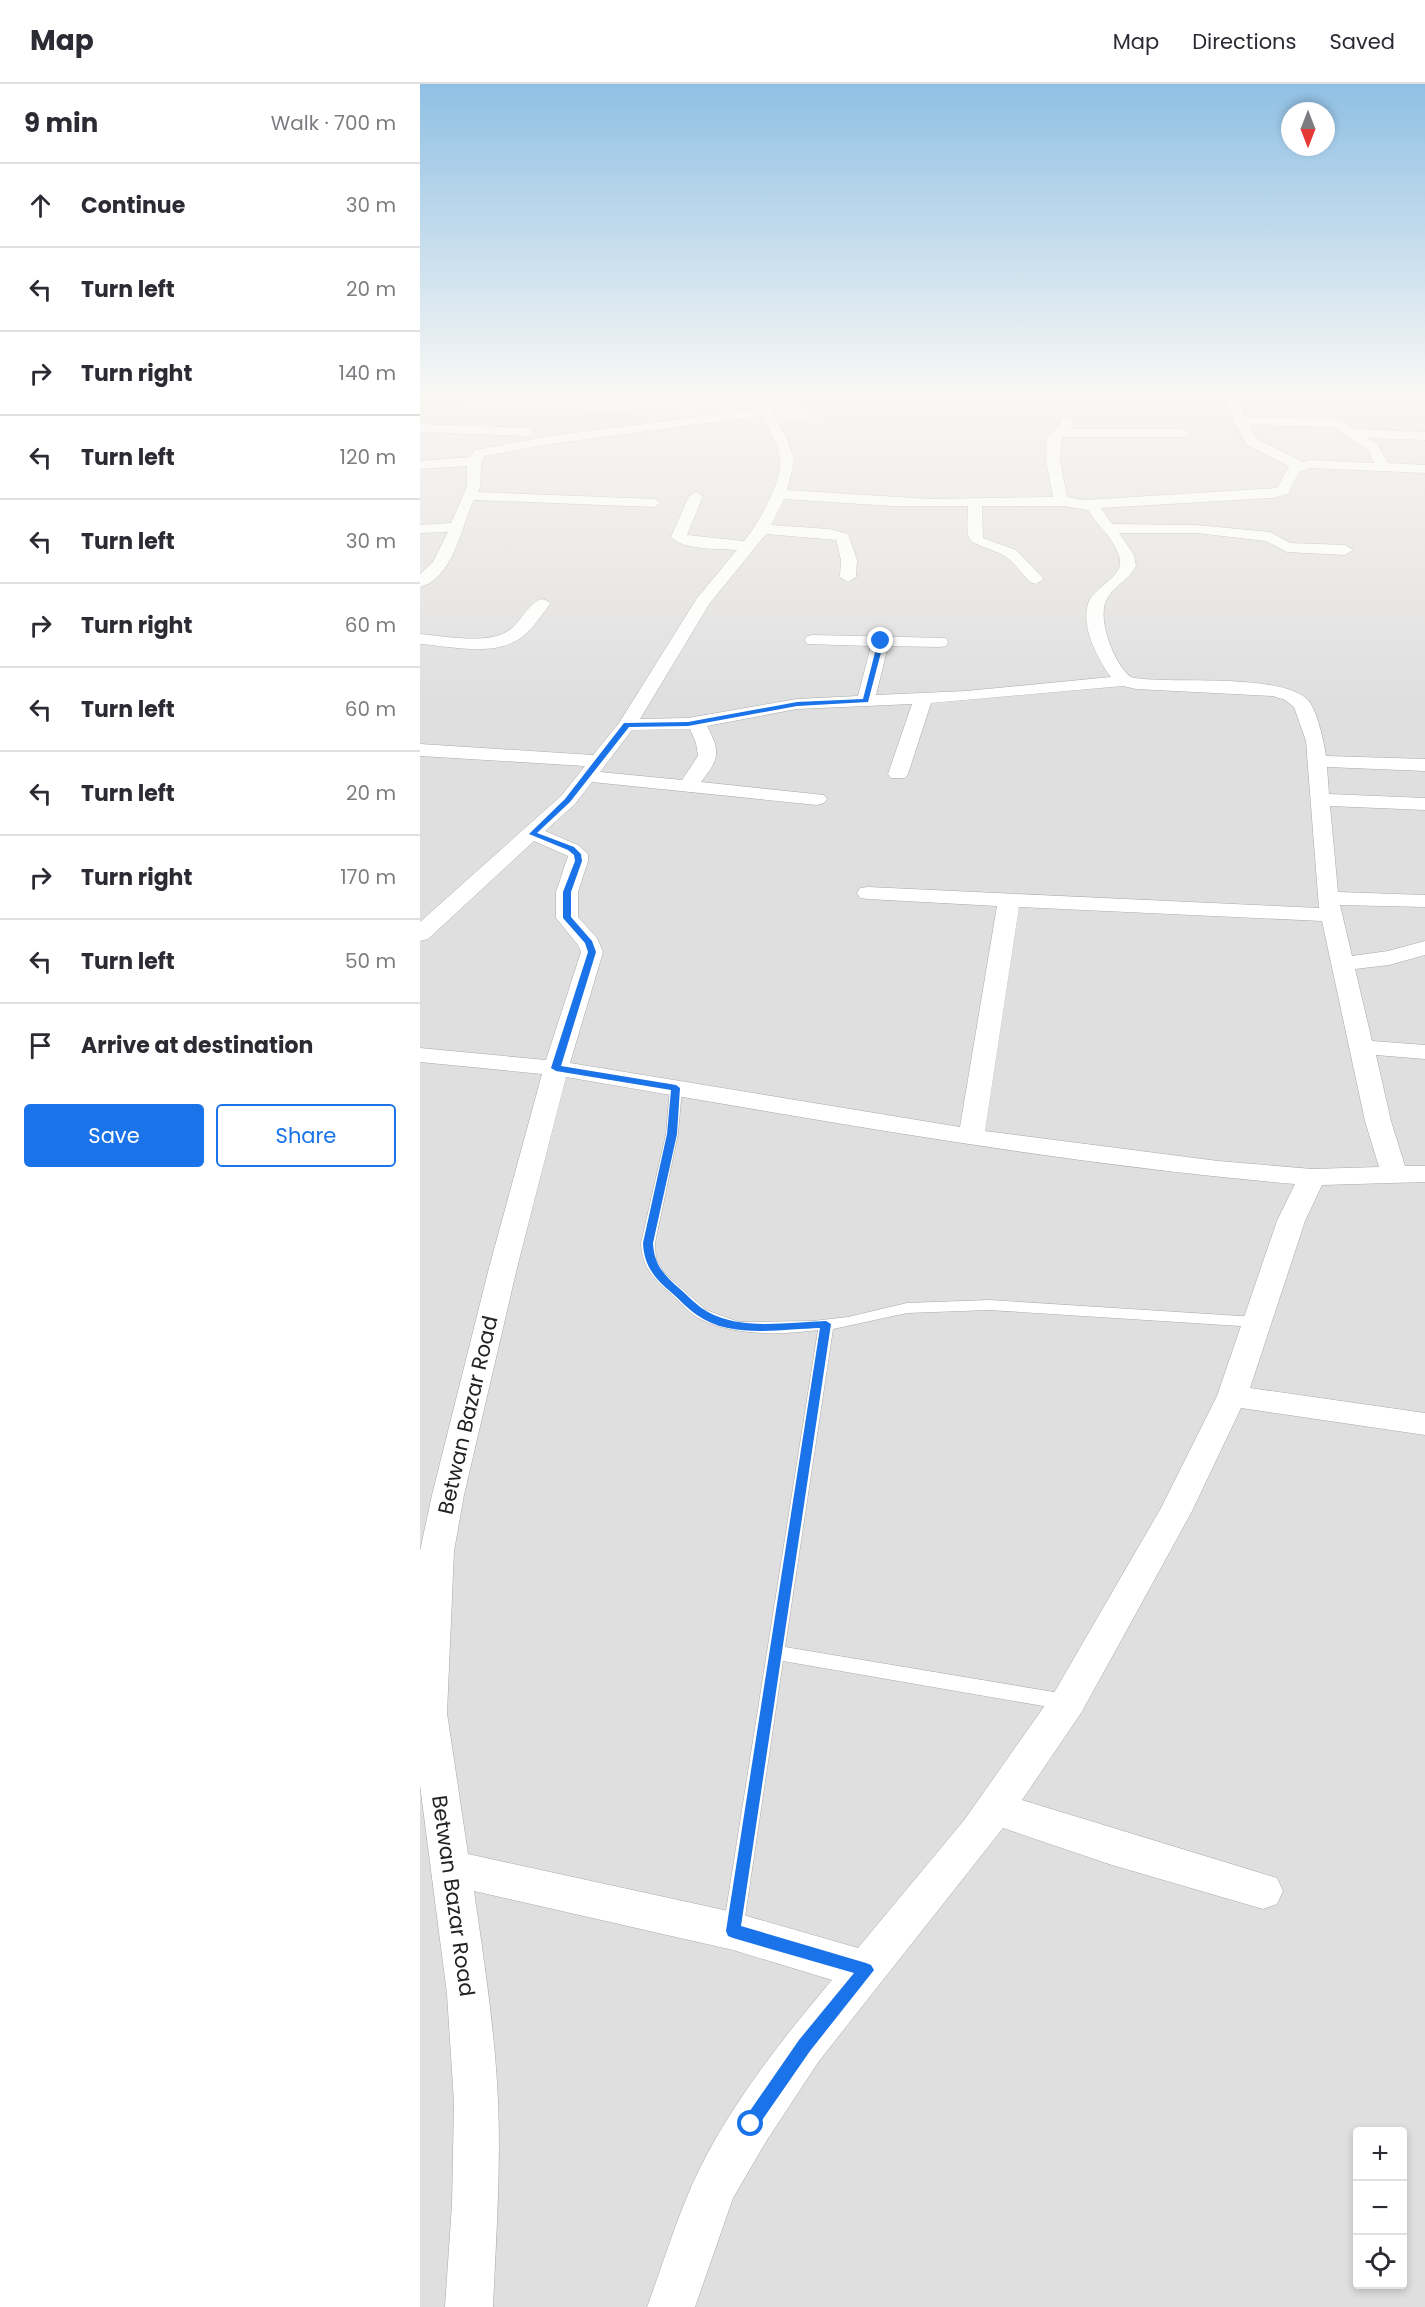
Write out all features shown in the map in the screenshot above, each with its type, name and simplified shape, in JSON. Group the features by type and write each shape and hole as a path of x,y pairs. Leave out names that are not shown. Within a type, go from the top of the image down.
{"street":[{"path":"420,582 439,565 448,552 463,508 471,493"},
{"path":"1059,493 1061,501"},
{"path":"420,934 568,800 627,725 704,601 762,529 779,494 885,501 975,503 1061,501 1087,504 1277,493"},
{"path":"470,496 654,503"},
{"path":"696,496 679,537 695,542 748,546"},
{"path":"975,503 974,536 976,541 1011,553 1036,579"},
{"path":"1087,504 1093,507 1129,562 1128,569 1112,582 1096,601 1096,620 1104,650 1119,677 1124,681"},
{"path":"420,529 457,527"},
{"path":"1107,528 1196,529 1270,537 1287,547 1346,550"},
{"path":"762,529 816,532 843,537 849,560 848,577"},
{"path":"420,639 484,642 508,639 515,635 542,604"},
{"path":"813,640 940,642"},
{"path":"866,701 881,641"},
{"path":"627,725 696,723 797,704 923,699 1124,681 1154,686 1248,688 1275,691 1291,696 1302,704 1315,741 1330,906 1378,1121 1395,1175"},
{"path":"898,774 923,699"},
{"path":"687,786 705,764 708,754 708,744 696,723"},
{"path":"420,750 593,769 687,786 817,799"},
{"path":"1317,761 1425,765"},
{"path":"1321,800 1425,804"},
{"name":"Betwan Bazar Road","path":"469,2307 474,2218 475,2122 472,2036 450,1868 424,1712 437,1551 503,1268 556,1068 592,952 589,943 567,918 567,892 579,861 578,854 532,834"},
{"path":"868,893 1010,900 1330,906 1425,901"},
{"path":"972,1137 1010,900"},
{"path":"1342,964 1389,958 1425,948"},
{"path":"1362,1047 1425,1052"},
{"path":"420,1055 556,1068 972,1137 1206,1167 1312,1177 1425,1174"},
{"path":"672,2307 716,2186 751,2124 804,2046 935,1888 995,1809 1068,1702 1176,1511 1232,1396 1291,1221 1312,1177"},
{"path":"1232,1396 1425,1425"},
{"path":"995,1809 1112,1847 1263,1891"},
{"path":"450,1868 733,1931 866,1970"}],"lane":[{"path":"676,1088 672,1134 648,1243 649,1258 659,1276 701,1313 718,1321 739,1327 826,1324 848,1322 907,1308 989,1305 1256,1322"},
{"path":"733,1931 826,1324"},
{"path":"777,1653 1068,1702"}],"shaded area":[{"path":"420,493 1425,493 1425,2307 420,2307"}],"route":[{"path":"751,2124 804,2046 866,1970 733,1931 826,1324 739,1327 718,1321 701,1313 659,1276 649,1258 648,1243 672,1134 676,1088 556,1068 592,952 589,943 567,918 567,892 579,861 578,854 532,834 568,800 627,725 688,724 797,704 866,701 881,641"}]}
